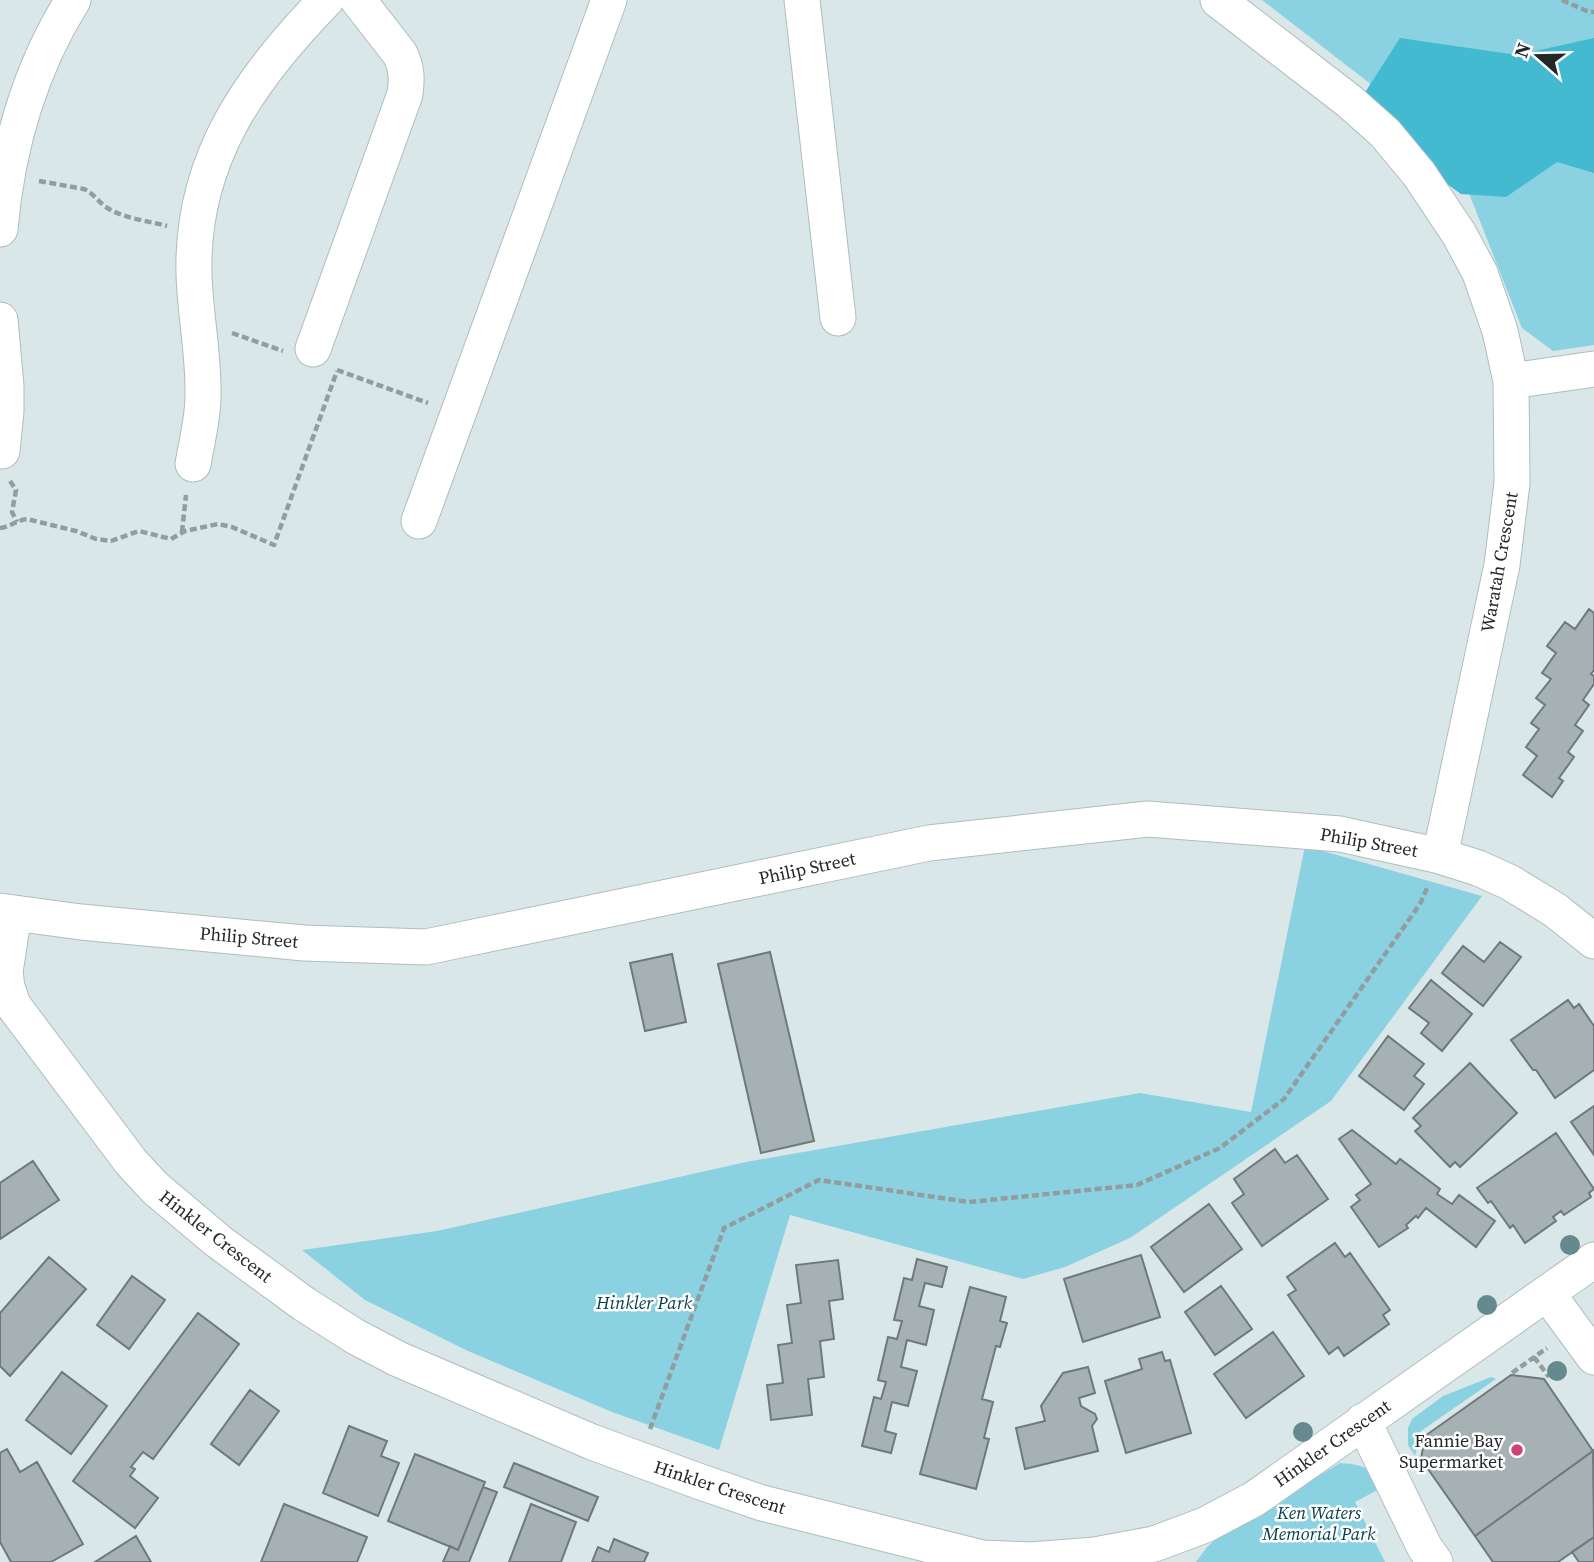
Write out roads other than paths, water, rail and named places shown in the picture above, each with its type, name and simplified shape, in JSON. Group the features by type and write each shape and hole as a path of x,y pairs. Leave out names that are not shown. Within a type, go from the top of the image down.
{"street":[{"path":"0,229 7,175 25,104 49,44 73,0"},
{"path":"193,464 203,396 193,255 200,207 213,160 234,115 264,69 326,0"},
{"path":"325,359 407,83 400,54 358,0"},
{"path":"419,521 609,0"},
{"path":"802,0 838,318"},
{"name":"Waratah Crescent","path":"1217,0 1349,101 1385,133 1419,174 1459,234 1479,273 1500,331 1511,380 1512,483 1502,565 1440,856"},
{"path":"0,320 6,386 2,451"},
{"path":"1511,380 1594,369"},
{"name":"Philip Street","path":"7,912 81,922 304,943 426,947 929,843 1148,819 1340,834 1440,856 1478,868 1509,882 1555,910 1594,941"},
{"name":"Hinkler Crescent","path":"7,912 5,972 13,1005 131,1162 155,1188 218,1241 304,1304 356,1337 398,1359 639,1460 762,1503 982,1558 1031,1560 1157,1553 1254,1499 1594,1260"},
{"path":"1547,1293 1594,1357"},
{"path":"1363,1421 1425,1548 1435,1562"}],"place":[{"name":"Fannie Bay Supermarket","path":"1517,1450"}],"park label":[{"name":"Hinkler Park","path":"644,1302"},
{"name":"Ken Waters Memorial Park","path":"1319,1522"}]}
